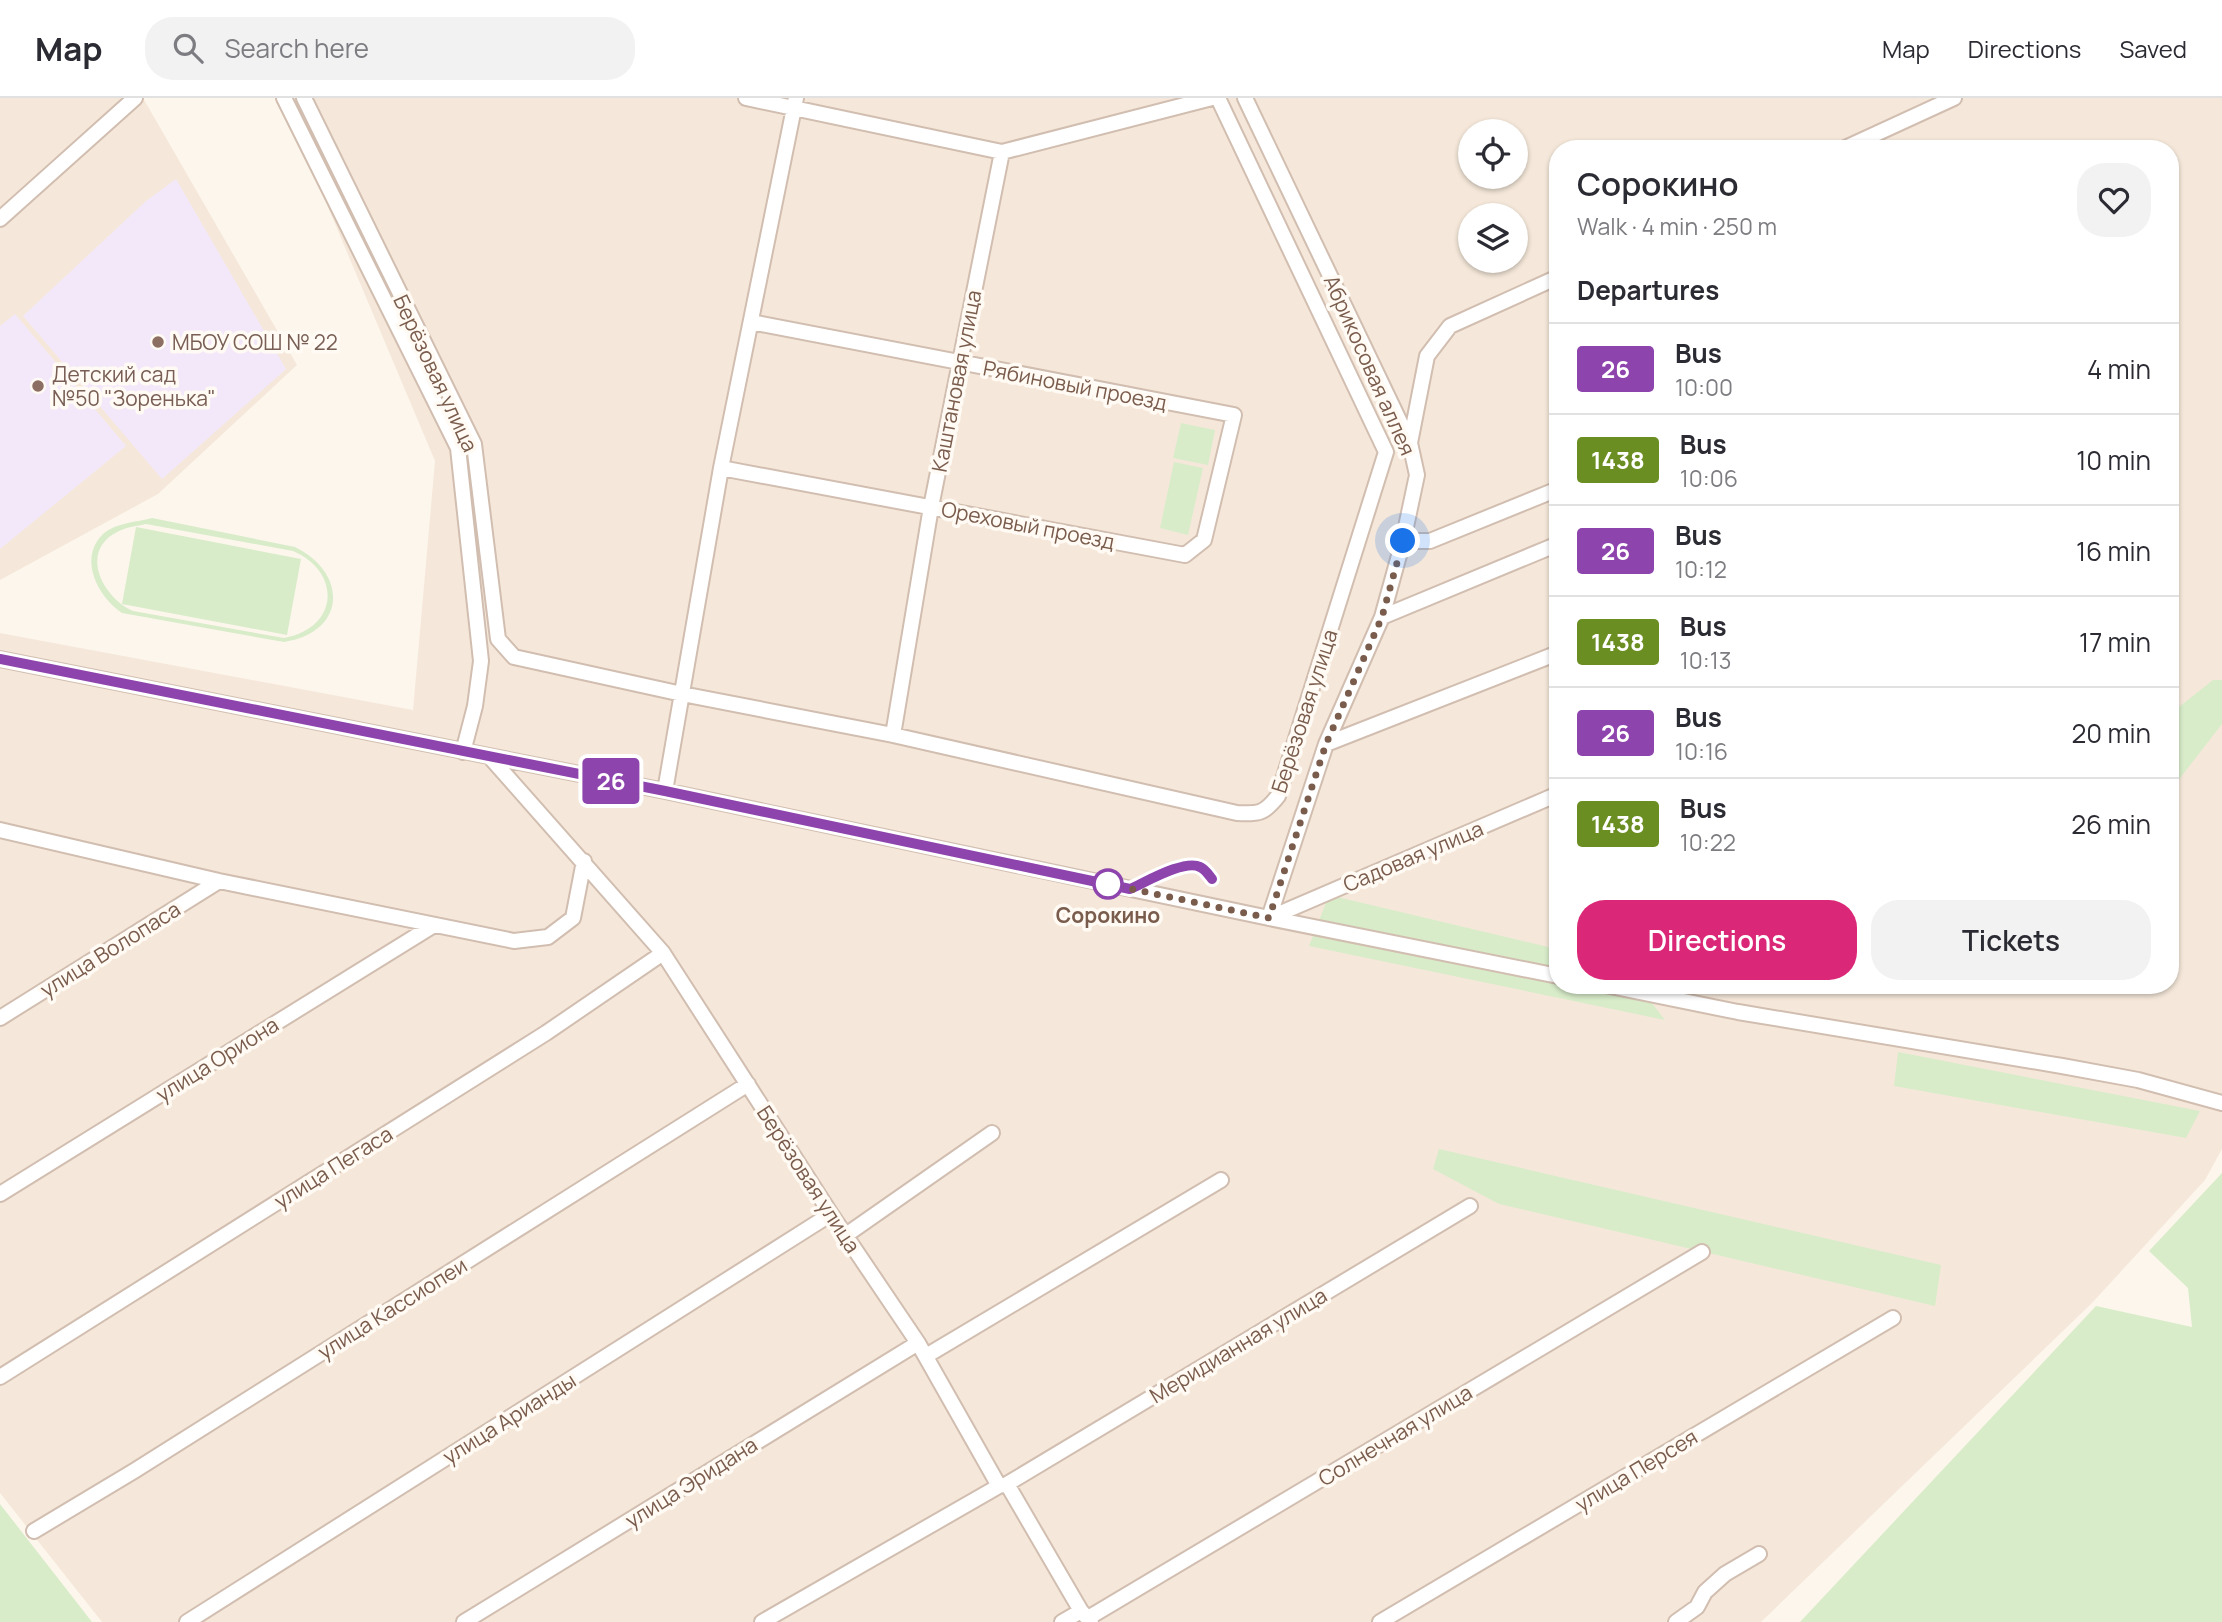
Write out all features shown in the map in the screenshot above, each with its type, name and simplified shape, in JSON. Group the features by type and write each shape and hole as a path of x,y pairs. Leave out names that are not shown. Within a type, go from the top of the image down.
{"street":[{"path":"0,219 135,98"},
{"path":"284,98 458,448 481,661 475,706 463,752"},
{"name":"Берёзовая улица","path":"304,98 474,444 498,639 514,657 682,694 893,735 1237,813 1257,814 1269,808 1278,796 1386,452 1218,98"},
{"path":"746,98 795,103 1002,152 1212,98"},
{"name":"Абрикосовая аллея","path":"1245,98 1410,443 1417,475 1403,541 1382,617 1326,744 1269,918"},
{"path":"1863,140 1954,98"},
{"path":"665,791 721,468 795,103"},
{"name":"Каштановая улица","path":"893,735 931,507 1002,152"},
{"path":"1410,443 1427,356 1450,326 1549,281"},
{"name":"Рябиновый проезд","path":"751,322 1234,415"},
{"name":"Ореховый проезд","path":"721,468 1185,555 1204,540 1234,415"},
{"path":"1403,541 1430,541 1549,493"},
{"path":"1382,617 1549,548"},
{"path":"1326,744 1549,657"},
{"path":"0,659 665,791 1549,974"},
{"name":"Берёзовая улица","path":"489,756 663,953 922,1350 1087,1617"},
{"name":"Садовая улица","path":"1269,918 1549,798"},
{"path":"0,830 219,881 514,941 548,937 573,918 583,861"},
{"path":"0,843 16,832"},
{"name":"улица Волопаса","path":"0,1017 219,881"},
{"name":"улица Ориона","path":"0,1194 434,925"},
{"name":"улица Пегаса","path":"0,1377 546,1033 663,953"},
{"path":"1649,994 1738,1012 2138,1080 2222,1103"},
{"name":"улица Кассиопеи","path":"34,1531 748,1084"},
{"path":"846,1235 992,1133"},
{"name":"улица Эридана","path":"464,1622 922,1350 1221,1180"},
{"name":"Меридианная улица","path":"762,1622 1003,1485 1470,1206"},
{"name":"улица Арианды","path":"187,1622 831,1214"},
{"name":"Солнечная улица","path":"1062,1622 1087,1617 1702,1252"},
{"name":"улица Персея","path":"1380,1622 1892,1318"},
{"path":"1676,1622 1697,1607 1705,1592 1725,1574 1759,1553"}],"shaded area":[{"path":"0,98 143,98 297,365 158,494 0,580"},
{"name":"Сорокино","path":"282,98 2222,98 2222,1149 2205,1180 2092,1303 1761,1622 102,1622 0,1493 0,633 413,710 435,461"},
{"name":"МБОУ СОШ № 22","path":"176,179 286,369 162,479 23,316 146,201"},
{"name":"Детский сад №50 \"Зоренька\"","path":"15,314 126,446 0,549 0,326"}],"green space":[{"path":"1181,423 1215,430 1208,465 1173,458"},
{"path":"1174,462 1203,468 1188,535 1160,528"},
{"path":"152,518 295,547 312,558 324,571 331,586 333,601 329,614 320,627 305,636 284,642 122,613 105,597 99,587 94,576 92,554 96,543 109,530","holes":["146,524 293,551 309,560 320,572 326,585 327,599 324,612 316,623 302,632 284,638 133,611 122,604 104,585 97,561 107,539 122,530"]},
{"path":"136,527 301,559 287,635 122,604"},
{"path":"2213,680 2222,680 2222,724 2179,779 2179,707"},
{"path":"1329,895 1549,947 1549,994 1645,994 1665,1020 1309,946"},
{"path":"1898,1052 2200,1111 2186,1138 1894,1086"},
{"path":"1439,1149 1941,1265 1935,1306 1499,1204 1433,1169"},
{"path":"2222,1173 2222,1622 1800,1622 2096,1306 2192,1327 2188,1288 2149,1251"},
{"path":"0,1504 92,1622 0,1622"}],"bus line":[{"name":"26","path":"0,659 665,791 1130,889 1190,864 1200,866 1212,879"}],"place":[{"name":"МБОУ СОШ № 22","path":"158,342"},
{"name":"Детский сад №50 \"Зоренька\"","path":"38,386"},
{"name":"Сорокино","path":"1108,884"}],"route":[{"path":"1108,884 1269,918 1326,744 1382,617 1403,541"}]}
